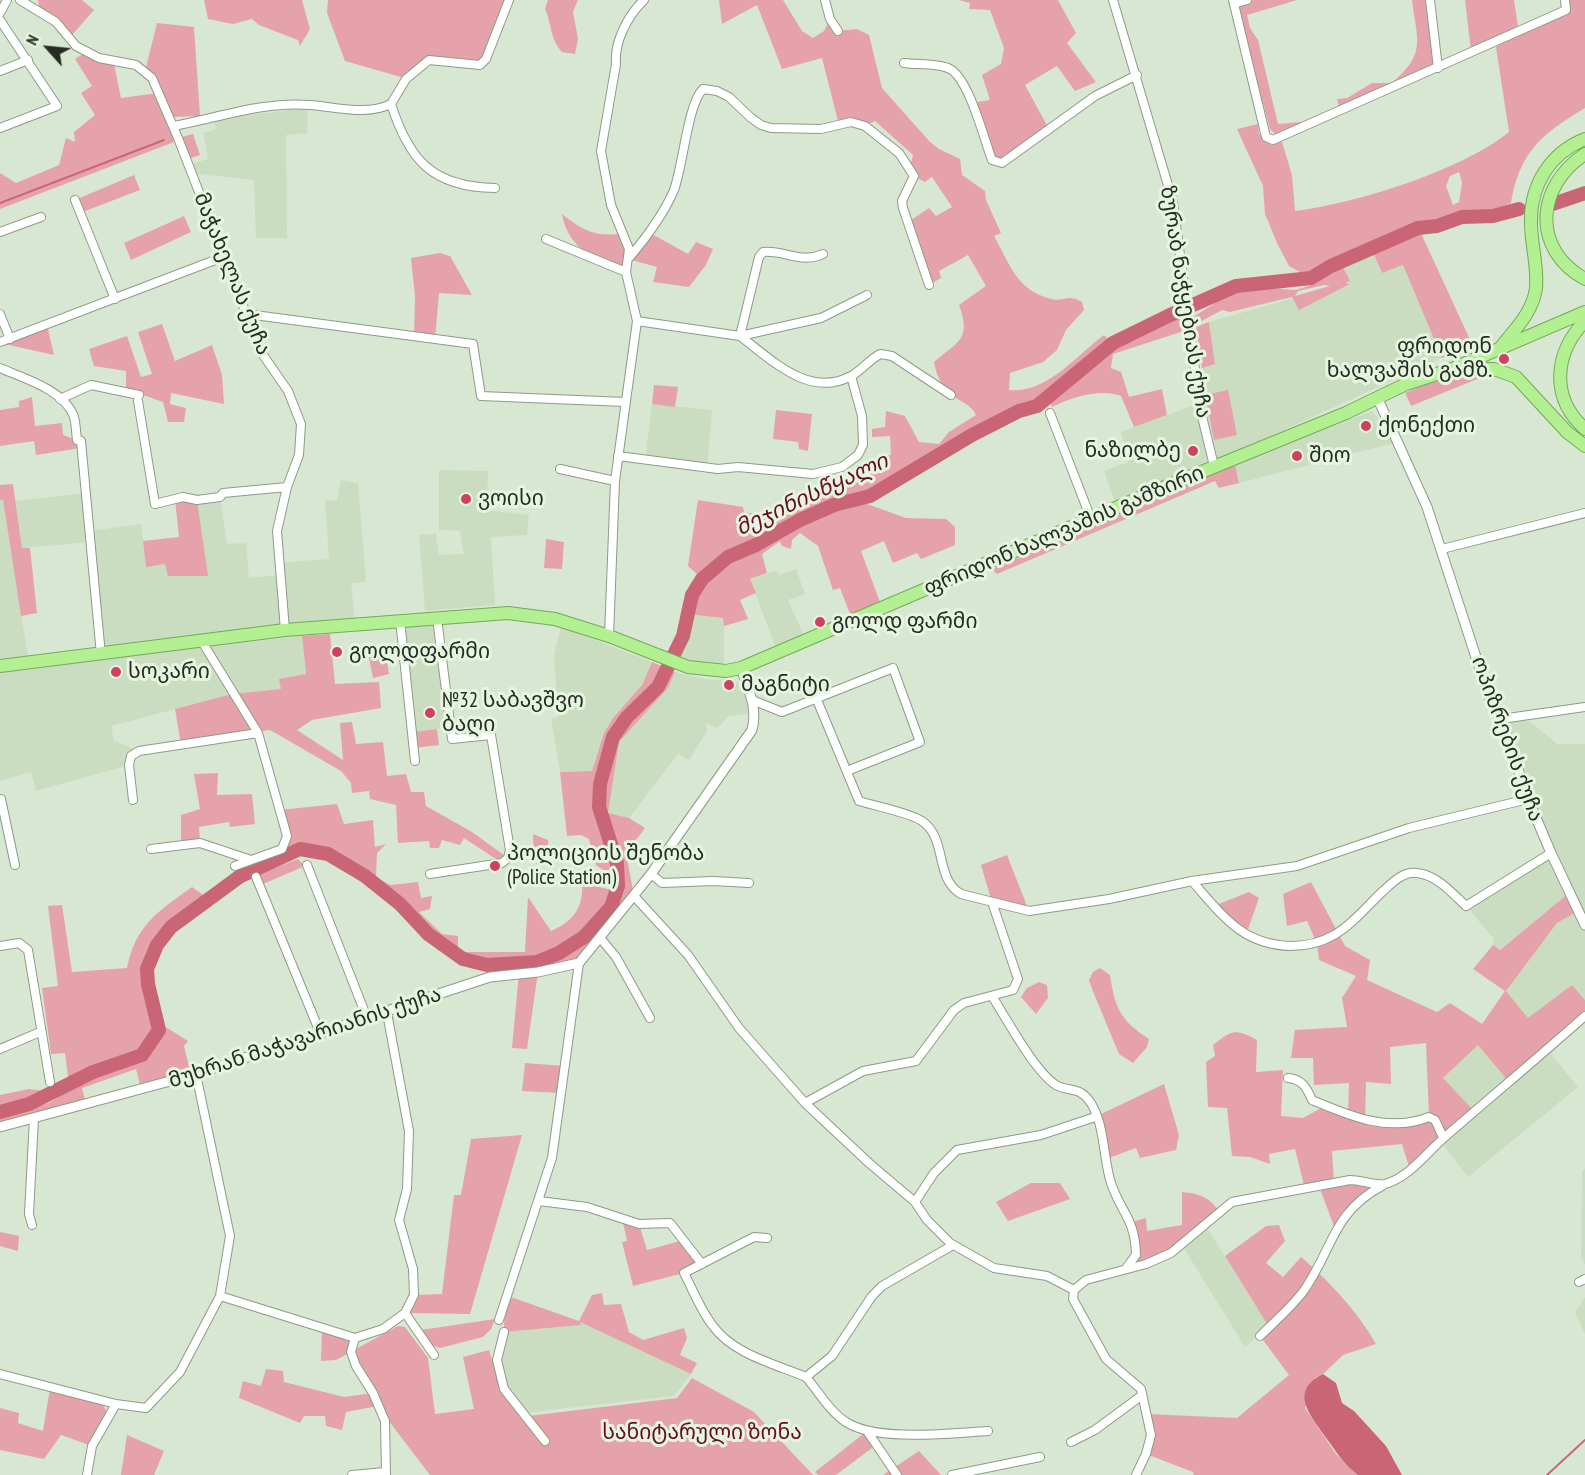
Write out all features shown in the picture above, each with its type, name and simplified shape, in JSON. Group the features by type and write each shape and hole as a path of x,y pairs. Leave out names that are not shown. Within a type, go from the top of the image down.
{"highway":[{"path":"1501,348 1523,320 1536,288 1531,223 1537,185 1545,169 1559,155 1585,139"},
{"path":"1585,154 1568,167 1557,180 1550,197 1546,230 1560,260 1585,279"},
{"name":"ფრიდონ ხალვაშის გამზირი","path":"0,666 285,630 508,613 555,619 609,636 688,667 726,671 741,668 1214,466 1346,413 1406,384 1452,369 1585,312"},
{"path":"1585,321 1562,355 1560,383 1565,404 1585,429"},
{"path":"1452,369 1494,369 1516,377 1567,432 1585,446"}],"street":[{"path":"0,13 7,0"},
{"name":"მაჭახელას ქუჩა","path":"20,0 34,3 56,22 76,46 99,58 135,65 145,70 152,78 261,352 288,392 301,424 300,455 287,487 277,531 285,630"},
{"path":"173,126 235,112 289,104 361,111 382,108 391,104 406,79 429,60 480,65 486,59 509,0"},
{"path":"609,636 615,481 637,321 626,272 629,249 611,205 601,151 616,64 615,51 634,9 644,0"},
{"path":"825,0 830,19 838,31"},
{"name":"ზურაბ ნაჭყებიას ქუჩა","path":"1113,0 1173,202 1200,408 1214,466"},
{"path":"1247,0 1233,2 1266,137 1273,140 1566,10 1565,0"},
{"path":"1430,0 1438,68"},
{"path":"0,20 57,106 0,128"},
{"path":"0,70 28,60"},
{"path":"904,63 947,67 957,74 992,160 996,164 1002,163 1095,96 1137,75"},
{"path":"628,259 650,233 674,190 687,141 694,99 703,89 709,89 729,97 761,125 821,129 851,122 865,126 899,153 914,176 902,201 929,285"},
{"path":"391,104 407,144 418,162 454,182 476,188 495,188"},
{"path":"75,200 115,299"},
{"path":"0,232 40,217"},
{"path":"546,239 626,272"},
{"path":"740,336 759,257 763,252 800,259 823,254"},
{"path":"0,342 223,257"},
{"path":"637,321 740,336 821,318 867,295"},
{"path":"0,314 10,339"},
{"path":"247,314 473,344 481,396 625,402"},
{"path":"740,336 795,376 816,383 832,382 851,376 880,354 892,356 951,395"},
{"path":"0,369 40,386 60,399 74,415 77,440 81,441 101,655"},
{"path":"618,456 718,469 738,467 813,474 842,467 858,455 863,445 862,416 851,376"},
{"path":"60,399 91,386 138,398 155,504 183,497 197,500 220,497 223,493 287,487"},
{"name":"ოპიზრების ქუჩა","path":"1377,397 1427,507 1489,697 1501,719 1528,799 1585,925"},
{"path":"1050,413 1091,519"},
{"path":"560,469 615,481"},
{"path":"1442,549 1585,513"},
{"path":"430,874 504,864 510,850 491,735 452,739 437,618"},
{"path":"400,620 415,761"},
{"path":"201,640 258,733 287,837 282,849 235,866"},
{"path":"499,1320 552,1158 579,963 601,939 651,874 752,730 754,714 752,700 741,668"},
{"path":"752,700 782,712 893,669 921,742 847,771"},
{"path":"817,700 859,801 922,821 934,835 945,878 951,888 961,894 1029,911 1109,899 1192,881 1297,866 1409,828 1528,799"},
{"path":"1501,719 1585,707"},
{"path":"133,800 129,765 131,756 139,751 258,733"},
{"path":"0,798 15,865"},
{"path":"151,849 200,843 251,860"},
{"path":"1192,881 1229,922 1246,935 1263,943 1301,946 1317,944 1337,934 1407,873 1418,873 1431,878 1466,906 1551,854"},
{"path":"308,865 367,1018"},
{"path":"651,874 662,883 713,881 750,883"},
{"path":"256,877 321,1035"},
{"path":"634,896 688,955 745,1035 805,1103 915,1202 927,1220 953,1245 994,1268 1047,1276 1074,1290"},
{"path":"805,1103 863,1071 916,1061 954,1010 964,1003 1013,990 1018,979 992,902"},
{"path":"601,939 616,957 650,1018"},
{"path":"0,946 19,943 28,950 50,1082"},
{"name":"მუხრან მაჭავარიანის ქუჩა","path":"0,1127 196,1074 321,1035 490,977 537,972 579,963"},
{"path":"992,996 1042,1071 1057,1086 1079,1090 1090,1101 1111,1184 1132,1222 1136,1256 1126,1269"},
{"path":"219,1296 355,1338 383,1329 405,1313 414,1295 413,1269 399,1220 407,1189 409,1131 387,1012"},
{"path":"1260,1336 1305,1290 1335,1229 1350,1209 1369,1193 1410,1170 1443,1137 1585,1016"},
{"path":"0,1049 40,1032"},
{"path":"0,1374 116,1404 147,1408 167,1388 189,1357 219,1296 230,1236 196,1074"},
{"path":"1288,1078 1295,1078 1306,1086 1312,1100 1348,1116 1391,1124 1412,1124 1429,1117 1435,1120 1443,1137"},
{"path":"915,1202 933,1173 957,1150 1041,1135 1095,1117"},
{"path":"32,1225 29,1214 34,1118"},
{"path":"1074,1290 1086,1280 1146,1264 1171,1253 1232,1202 1350,1180 1368,1181 1382,1186"},
{"path":"539,1201 587,1207 639,1224 670,1223 702,1264"},
{"path":"767,1238 754,1237 684,1273 718,1332 735,1347 806,1377 845,1422 867,1431 912,1434 988,1431"},
{"path":"806,1377 832,1356 872,1296 882,1286 953,1245"},
{"path":"1074,1290 1076,1305 1106,1359 1117,1371 1139,1385 1151,1435 1146,1454 1136,1475"},
{"path":"405,1313 434,1355"},
{"path":"504,1332 497,1360 504,1389 544,1441"},
{"path":"352,1475 386,1474 385,1421 373,1393 356,1366 351,1352 355,1338"},
{"path":"1071,1442 1095,1430 1141,1396"},
{"path":"87,1475 92,1446 116,1404"},
{"path":"867,1431 897,1475"},
{"path":"952,1475 1040,1457"}],"shaded area":[{"path":"308,108 307,133 286,135 287,238 256,238 254,180 191,173 188,165 208,159 203,133 216,129 214,122 231,117"},
{"path":"1373,252 1382,273 1403,265 1442,358 1218,460 1204,401 1202,368 1215,364 1209,322 1293,298 1300,309 1350,284 1341,267"},
{"path":"1200,403 1207,461 1115,502 1104,471 1128,462 1121,432"},
{"path":"652,404 712,410 707,467 645,459"},
{"path":"1372,411 1398,442 1239,483 1235,465"},
{"path":"439,470 488,471 487,510 529,515 527,535 491,537 495,605 425,611 419,535 436,534 439,555 464,554 460,531 439,530"},
{"path":"341,480 358,483 366,582 351,583 355,620 282,624 103,651 90,542 22,548 16,501 86,493 90,531 141,524 146,566 165,564 207,575 197,500 220,497 227,544 246,543 249,578 280,575 279,563 329,559 325,500 337,501"},
{"path":"0,500 3,500 28,657 0,660"},
{"path":"796,569 805,594 788,600 804,636 776,648 750,580 776,570 779,575"},
{"path":"686,614 724,618 724,663 698,663 675,654 683,636"},
{"path":"402,625 435,625 448,728 416,731"},
{"path":"561,627 652,662 642,685 613,718 604,733 592,771 560,772 551,718 558,717 554,656"},
{"path":"302,636 306,675 282,689 232,694 111,726 114,741 139,751 129,765 36,791 31,772 0,781 0,670 199,647 230,691 211,646"},
{"path":"675,672 705,679 737,682 745,692 748,714 729,716 717,728 706,723 707,731 689,760 678,754 629,818 608,813 619,742 668,688"},
{"path":"1501,719 1529,721 1557,744 1585,744 1585,1000 1572,986 1528,1019 1506,991 1557,923 1578,911 1569,894 1499,950 1493,945 1494,939 1466,906 1551,853"},
{"path":"1477,1044 1547,1049 1578,1087 1468,1177 1440,1141 1442,1078"},
{"path":"1585,1168 1585,1265 1581,1257 1582,1171"},
{"path":"1206,1226 1269,1327 1245,1347 1182,1245"},
{"path":"1585,1297 1585,1334 1575,1312"},
{"path":"579,1321 691,1374 674,1396 523,1413 504,1389 497,1360 504,1332 581,1325"},
{"path":"1323,1374 1336,1383 1342,1403 1354,1411 1386,1446 1402,1475 1358,1475 1341,1458 1310,1414 1304,1397 1312,1381"}],"green space":[{"path":"38,0 82,0 94,10 72,35 60,20 39,6"},
{"path":"204,0 302,0 310,29 300,46 298,40 259,25 252,19 233,24 208,19"},
{"path":"328,0 509,0 480,65 429,60 401,77 345,61 327,13"},
{"path":"548,0 578,0 573,12 578,39 575,54 562,52 555,42 545,9"},
{"path":"719,0 783,0 802,31 813,38 824,31 830,19 838,31 857,29 869,35 882,88 930,142 960,159 962,175 985,191 986,200 1001,233 994,236 1015,275 1039,295 1055,300 1073,298 1082,302 1084,310 1066,330 1057,350 1043,362 1010,373 1009,390 1023,390 1048,380 1104,335 1114,346 1185,314 1187,330 1113,354 1111,368 1121,372 1129,397 1162,389 1167,415 1134,427 1121,396 1095,393 1052,407 1048,397 1037,406 1019,411 922,463 870,496 867,504 906,518 946,519 955,527 955,545 921,559 917,553 893,563 884,541 861,551 880,602 850,614 840,588 833,590 818,546 800,533 792,540 791,549 782,546 780,541 762,554 767,573 750,579 756,593 740,600 748,619 724,626 723,618 686,614 692,595 702,579 688,566 698,500 743,507 744,512 780,518 783,506 879,469 875,458 891,455 890,436 872,437 872,429 885,427 886,411 905,416 919,442 939,444 949,432 976,415 969,406 946,389 938,376 934,362 960,339 963,333 963,317 959,305 986,286 968,255 939,271 941,278 929,285 908,222 929,208 936,216 952,207 932,177 925,182 914,176 910,167 913,155 875,121 865,126 839,125 822,58 782,69 757,5 722,24"},
{"path":"959,0 1058,0 1076,33 1067,43 1096,82 1075,91 1057,66 1025,85 1049,129 996,163 971,103 990,100 982,75 1001,64 1004,48 990,10 969,9 970,3"},
{"path":"1254,0 1297,0 1247,15 1250,28 1258,40 1278,124 1312,121 1276,135 1270,129 1237,5"},
{"path":"1412,0 1427,0 1435,66 1339,107 1337,99 1347,98 1372,83 1392,83 1411,63 1417,46"},
{"path":"1465,0 1514,0 1518,27 1471,51"},
{"path":"1568,0 1585,0 1585,108 1557,126 1535,146 1520,170 1511,203 1488,213 1460,212 1445,219 1427,221 1337,259 1307,276 1289,266 1265,214 1263,186 1237,129 1258,124 1259,134 1272,145 1282,142 1292,175 1295,211 1347,201 1407,183 1464,159 1509,132 1496,47 1519,33 1570,13","holes":["1459,172 1462,183 1459,202 1453,205 1446,186 1450,176"]},
{"path":"157,23 194,27 200,116 172,117 160,96 174,142 0,209 0,173 16,183 59,165 66,138 75,142 74,132 95,115 81,93 92,86 75,59 84,53 100,62 114,64 121,98 158,93 145,71"},
{"path":"193,134 200,155 188,159 182,137"},
{"path":"134,175 140,190 80,213 75,200"},
{"path":"562,214 591,232 606,235 624,233 628,257 650,233 688,254 696,242 713,249 706,265 689,287 653,282 657,267 628,259 626,272 585,252 570,236"},
{"path":"184,216 191,232 131,260 124,243"},
{"path":"1420,231 1472,344 1442,358 1403,265 1382,273 1373,252 1388,242"},
{"path":"440,253 450,256 472,295 439,293 435,339 414,336 415,296 411,258"},
{"path":"1343,267 1350,281 1346,283 1350,284 1299,310 1292,297 1230,312 1222,310 1198,323 1193,317 1231,293 1265,288 1296,290 1314,284","holes":["1324,285 1330,286 1295,296 1298,291"]},
{"path":"1209,322 1215,364 1202,368 1196,327"},
{"path":"162,324 175,361 212,345 222,375 224,404 171,393 170,404 186,408 184,422 168,422 163,402 126,389 126,371 94,366 89,349 127,336 141,377 152,374 138,332"},
{"path":"47,325 54,355 0,343"},
{"path":"1450,374 1482,377 1411,406 1405,393"},
{"path":"654,385 678,387 675,407 652,404"},
{"path":"1228,390 1237,435 1214,440 1205,395"},
{"path":"32,397 35,426 62,423 63,435 77,440 81,448 36,455 34,441 0,446 0,410 19,407 19,401"},
{"path":"776,410 812,414 808,451 799,449 798,442 773,439"},
{"path":"1235,465 1239,483 1219,488 1215,481 997,574 992,569"},
{"path":"13,484 22,548 30,548 37,613 21,616 3,500 0,500 0,485"},
{"path":"175,499 197,500 208,576 168,576 165,564 146,567 143,541 179,537"},
{"path":"546,539 564,542 562,569 544,568"},
{"path":"330,634 335,684 379,682 381,708 312,720 297,730 343,760 340,723 352,722 356,744 383,742 387,776 406,774 411,792 424,792 426,806 472,832 508,858 502,863 464,838 460,845 442,840 439,848 430,848 429,841 398,843 396,805 370,799 369,791 352,793 351,783 341,771 270,730 181,744 175,709 232,694 281,689 279,679 306,674 302,636"},
{"path":"384,645 389,674 373,678 367,648"},
{"path":"652,662 675,672 668,688 619,742 608,813 629,818 645,828 626,853 634,896 579,963 538,972 527,1049 512,1048 519,973 490,977 486,965 460,957 379,886 333,856 310,851 287,854 280,810 337,804 344,824 373,820 375,847 386,844 377,853 376,877 390,885 418,882 421,898 432,896 430,909 419,912 442,934 458,936 458,947 464,952 525,952 528,897 551,931 576,913 581,899 582,883 612,890 611,875 596,865 589,839 581,835 567,836 560,772 592,771 604,733 613,718 642,685"},
{"path":"437,729 439,745 414,748 412,732"},
{"path":"218,773 217,795 252,794 255,824 230,827 229,822 199,827 200,843 181,846 181,815 200,809 194,774"},
{"path":"533,834 548,840 549,855 534,857"},
{"path":"1007,855 1029,911 992,902 981,865"},
{"path":"298,859 305,866 263,884 260,874"},
{"path":"1311,882 1345,946 1370,960 1367,980 1437,1012 1450,1003 1482,1024 1505,991 1473,969 1493,945 1500,950 1569,893 1578,911 1557,923 1506,991 1528,1018 1572,985 1585,1000 1585,1016 1509,1082 1478,1045 1443,1078 1474,1111 1410,1170 1402,1144 1332,1151 1334,1183 1382,1186 1335,1229 1319,1186 1305,1189 1295,1149 1269,1154 1270,1164 1250,1157 1232,1156 1227,1108 1208,1107 1206,1062 1215,1056 1213,1045 1225,1036 1238,1032 1257,1040 1256,1072 1283,1070 1281,1116 1303,1118 1325,1106 1348,1115 1349,1083 1314,1085 1313,1058 1291,1058 1295,1030 1347,1027 1342,998 1356,976 1319,960 1317,944 1307,921 1287,926 1283,894","holes":["1426,1043 1429,1117 1391,1124 1365,1120 1366,1082 1391,1084 1390,1047"]},
{"path":"192,887 209,899 171,929 151,958 148,981 158,1026 157,1036 152,1046 142,1055 69,1084 65,1053 51,1054 42,988 58,986 48,906 62,905 72,972 127,968 136,940 150,920"},
{"path":"1249,892 1259,898 1246,935 1214,906"},
{"path":"1100,968 1110,975 1120,1012 1131,1026 1149,1039 1147,1047 1133,1063 1119,1054 1092,989 1089,980 1093,972"},
{"path":"1039,982 1047,985 1048,998 1036,1014 1021,997 1027,988"},
{"path":"164,1026 188,1041 184,1046 190,1070 140,1085 136,1069 82,1088 85,1099 0,1127 0,1095 29,1089 53,1092 29,1104 31,1108 49,1103 74,1087 152,1053"},
{"path":"525,1063 564,1066 561,1093 522,1091"},
{"path":"1164,1084 1179,1135 1176,1150 1140,1158 1136,1148 1106,1159 1095,1117"},
{"path":"522,1135 470,1314 405,1313 414,1295 442,1294 454,1195 461,1195 471,1139"},
{"path":"1031,1183 1060,1183 1070,1199 1008,1221 996,1202"},
{"path":"1182,1192 1204,1197 1220,1212 1171,1253 1133,1267 1132,1222 1146,1218 1147,1231 1182,1225"},
{"path":"622,1218 639,1224 647,1250 684,1240 702,1264 684,1273 633,1286 622,1242 627,1241"},
{"path":"1279,1225 1285,1241 1266,1263 1283,1277 1301,1257 1322,1276 1361,1320 1376,1344 1343,1355 1323,1374 1315,1378 1305,1408 1336,1454 1358,1475 1194,1475 1193,1472 1146,1454 1151,1435 1146,1414 1237,1418 1289,1375 1260,1336 1269,1327 1225,1256 1266,1226"},
{"path":"0,1232 19,1236 18,1251 0,1246"},
{"path":"602,1293 604,1305 621,1304 629,1332 643,1340 684,1328 687,1338 680,1355 697,1363 691,1374 580,1322 581,1325 504,1332 505,1295 579,1321 592,1295"},
{"path":"495,1319 491,1329 483,1337 440,1348 431,1345 421,1330"},
{"name":"სანიტარული ზონა","path":"398,1326 405,1327 428,1358 435,1414 474,1409 463,1357 489,1350 501,1391 520,1417 677,1398 692,1378 754,1412 813,1475 430,1475 388,1420 354,1350"},
{"path":"322,1328 355,1338 351,1352 336,1360 321,1361"},
{"path":"266,1369 283,1371 284,1382 344,1397 373,1393 378,1406 346,1412 342,1430 326,1426 325,1416 304,1416 300,1423 239,1398 243,1381 261,1386"},
{"path":"50,1388 103,1405 107,1412 92,1446 61,1435 44,1459 0,1450 0,1408 19,1413 18,1423 43,1431"},
{"path":"867,1431 876,1445 836,1475 818,1475 815,1472"},
{"path":"127,1435 164,1451 154,1475 121,1475"},
{"path":"919,1451 941,1475 883,1475"}],"waterway":[{"path":"0,203 164,140"},
{"name":"მეჯინისწყალი","path":"1553,204 1585,193"},
{"name":"მეჯინისწყალი","path":"0,1112 29,1104 93,1072 142,1055 159,1030 148,984 147,969 157,945 171,927 239,877 300,849 328,854 365,876 400,904 428,934 463,959 487,965 537,962 559,953 584,937 611,907 618,886 617,863 599,807 600,784 613,737 627,717 658,687 683,636 692,595 702,579 728,557 834,505 870,496 972,435 1019,411 1037,406 1113,343 1236,286 1311,278 1331,266 1418,228 1437,226 1462,217 1493,216 1519,209"},
{"path":"1547,1475 1585,1440"}],"place":[{"name":"ფრიდონ ხალვაშის გამზ.","path":"1504,359"},
{"name":"ქონექთი","path":"1366,426"},
{"name":"ნაზილბე","path":"1193,451"},
{"name":"შიო","path":"1297,456"},
{"name":"ვოისი","path":"466,499"},
{"name":"გოლდ ფარმი","path":"820,622"},
{"name":"გოლდფარმი","path":"337,652"},
{"name":"სოკარი","path":"116,672"},
{"name":"მაგნიტი","path":"729,685"},
{"name":"№32 საბავშვო ბაღი","path":"430,713"},
{"name":"პოლიციის შენობა (Police Station)","path":"495,866"}]}
